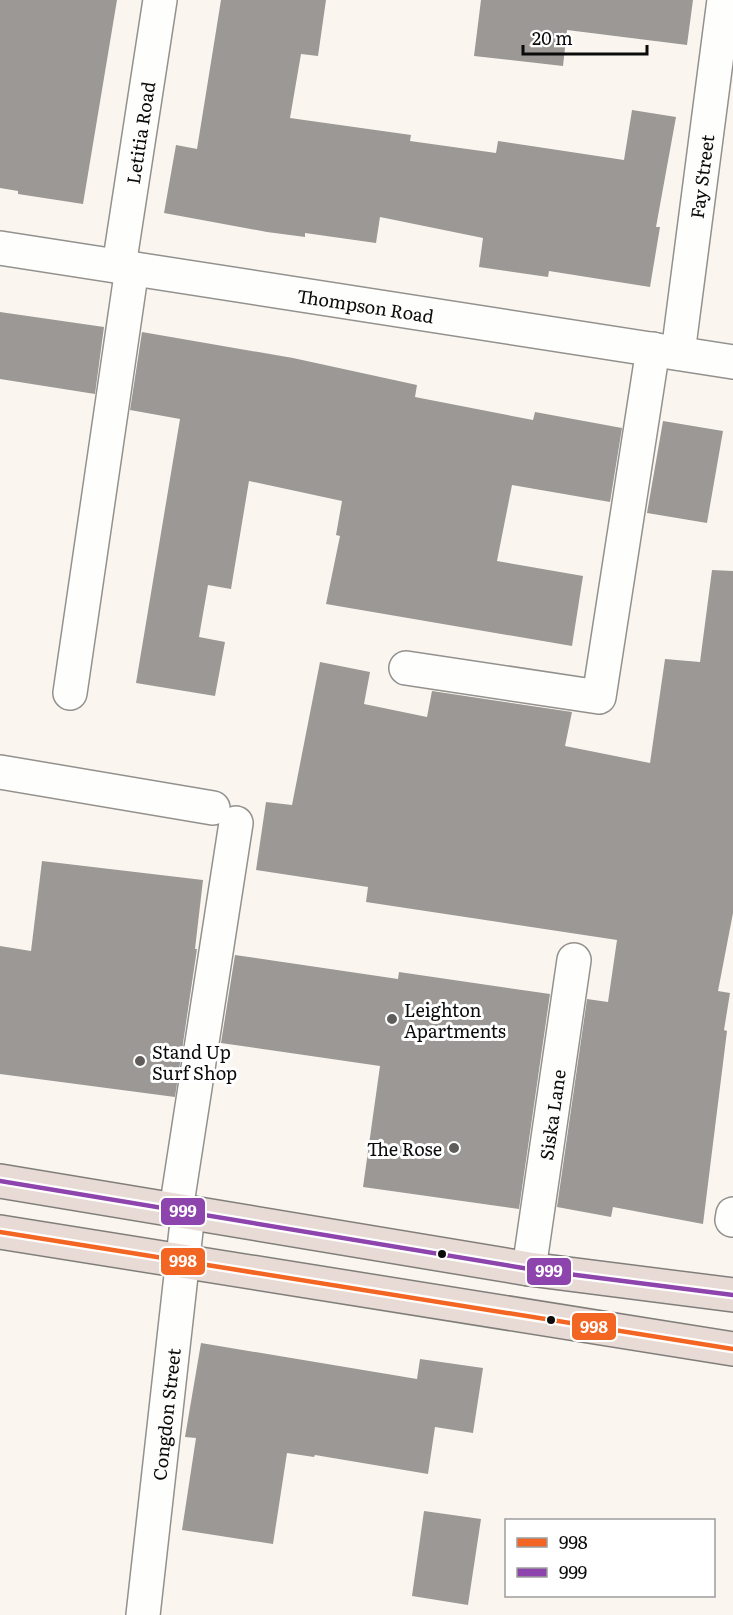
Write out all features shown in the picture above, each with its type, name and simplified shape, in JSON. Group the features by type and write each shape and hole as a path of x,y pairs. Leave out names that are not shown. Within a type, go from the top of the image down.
{"highway":[{"path":"0,1181 529,1269 733,1295"},
{"path":"0,1232 733,1349"}],"street":[{"name":"Letitia Road","path":"70,693 160,0"},
{"name":"Fay Street","path":"406,668 599,697 666,351 724,0"},
{"name":"Thompson Road","path":"0,248 733,362"},
{"name":"Congdon Street","path":"0,772 225,816 182,1212 181,1260 143,1615"},
{"name":"Siska Lane","path":"529,1269 574,960"}],"building":[{"path":"0,0 117,0 83,204 18,194 18,191 0,188"},
{"path":"221,0 326,0 318,56 301,54 290,118 411,135 410,141 496,153 498,141 624,160 632,110 676,117 656,227 660,227 650,287 549,271 548,277 479,267 483,238 380,217 376,243 305,233 305,237 267,232 164,213 176,145 197,149"},
{"path":"481,0 693,0 687,45 567,30 563,66 474,56"},
{"path":"0,312 104,327 95,394 0,379"},
{"path":"142,332 293,358 417,385 415,397 533,420 535,412 622,428 610,502 512,485 497,561 583,576 572,646 326,604 340,536 336,535 342,501 249,481 231,589 208,585 199,637 225,642 215,696 136,683 180,419 130,410"},
{"path":"663,421 723,431 707,523 647,513"},
{"path":"712,570 733,571 733,913 718,991 730,993 703,1224 613,1207 611,1217 557,1207 587,999 608,1002 617,940 366,902 368,887 256,870 266,802 292,805 320,662 370,672 364,704 427,717 432,691 572,712 565,746 650,763 665,659 700,662"},
{"path":"42,861 203,880 195,949 197,949 175,1097 0,1074 0,946 31,951"},
{"path":"235,955 398,979 399,972 550,994 519,1209 363,1187 380,1066 221,1043"},
{"path":"201,1343 417,1379 420,1359 483,1368 473,1433 435,1427 428,1474 315,1455 314,1457 287,1453 273,1544 182,1530 196,1438 185,1437"},
{"path":"424,1511 481,1519 468,1605 412,1596"}],"transit line":[{"name":"999","path":"0,1181 529,1269 733,1295"},
{"name":"998","path":"0,1232 733,1349"}],"place":[{"name":"Leighton Apartments","path":"392,1019"},
{"name":"Stand Up Surf Shop","path":"140,1061"},
{"name":"The Rose","path":"454,1148"}]}
